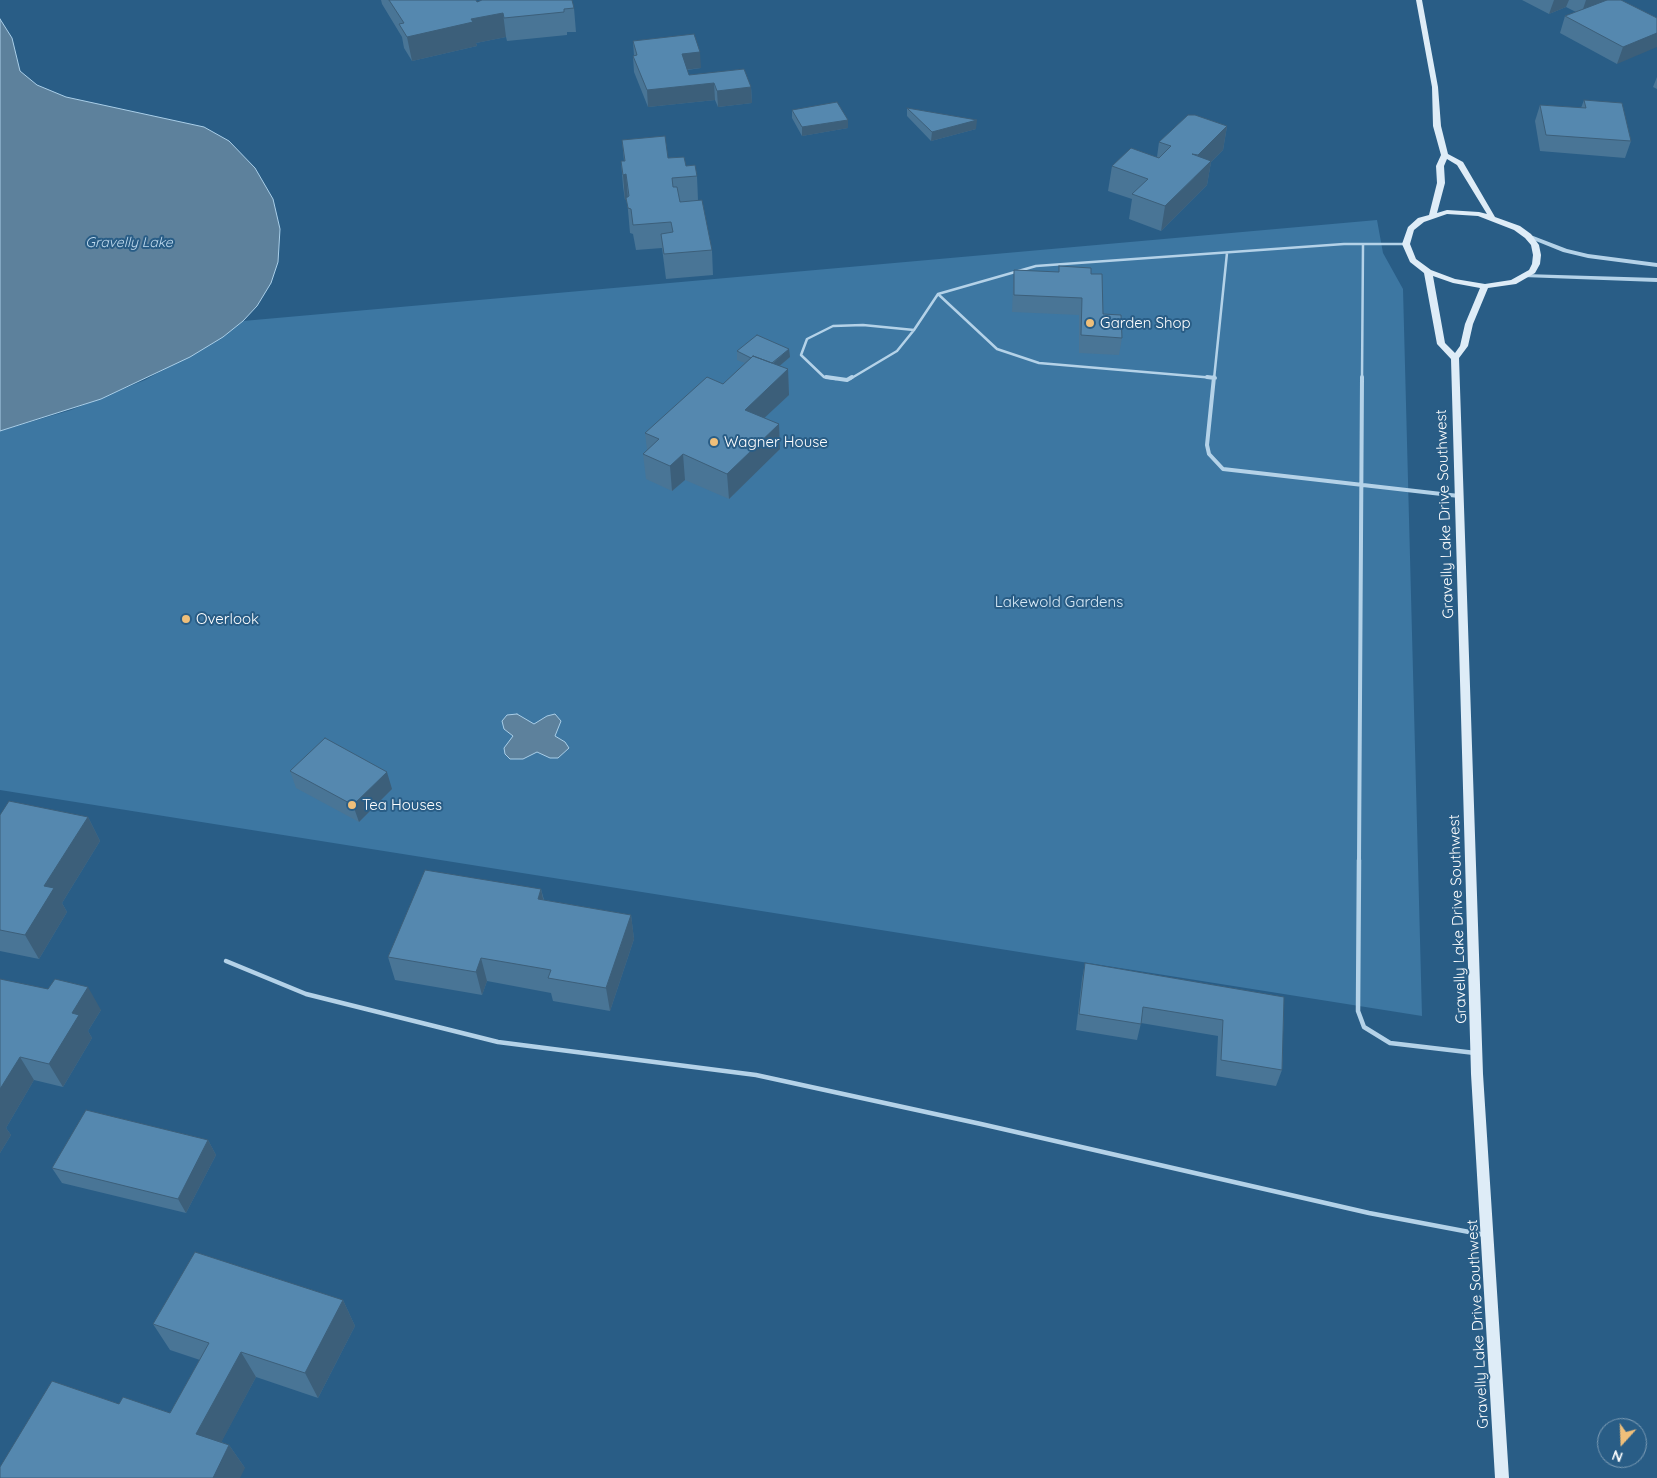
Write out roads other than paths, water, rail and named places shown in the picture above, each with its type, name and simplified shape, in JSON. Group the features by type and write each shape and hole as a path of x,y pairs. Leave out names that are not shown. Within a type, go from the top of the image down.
{"main road":[{"path":"1419,0 1435,87 1437,126 1445,155 1440,166 1441,183 1433,215"},
{"path":"1445,155 1460,164 1492,217"},
{"path":"1447,212 1462,212 1492,217 1517,228 1528,236 1535,245 1536,264 1532,271 1513,282 1486,286 1452,281 1428,272 1413,260 1406,244 1411,229 1420,220 1433,215 1447,212"},
{"path":"1428,272 1441,344 1455,358"},
{"name":"Gravelly Lake Drive Southwest","path":"1486,286 1469,324 1464,346 1455,358 1477,1053 1502,1478"}],"street":[{"path":"1528,236 1564,251 1599,259 1657,265"},
{"path":"1526,276 1657,280"}],"lane":[{"path":"914,330 863,325 833,326 807,339 801,355 824,377 847,380 897,351 914,330 938,294 1036,266 1363,244 1406,244"},
{"path":"1363,244 1358,1011 1364,1027 1390,1043 1477,1053"},
{"path":"1227,253 1207,445 1209,454 1223,469 1459,496"},
{"path":"938,294 997,349 1039,364 1214,378"},
{"path":"226,961 306,994 498,1042 756,1075 981,1124 1369,1213 1487,1235"}],"water":[{"name":"Gravelly Lake","path":"0,19 12,38 20,71 37,85 66,97 204,127 229,141 255,168 273,199 280,229 278,262 271,283 257,306 243,321 223,337 190,357 101,399 0,431"},
{"path":"517,714 534,724 547,716 555,714 561,721 555,736 565,742 569,748 558,758 550,758 537,752 523,759 510,759 505,754 504,748 513,736 504,729 502,721 507,715"}],"place":[{"name":"Garden Shop","path":"1090,323"},
{"name":"Wagner House","path":"714,442"},
{"name":"Overlook","path":"186,619"},
{"name":"Tea Houses","path":"352,805"}],"park label":[{"name":"Lakewold Gardens","path":"1059,602"}]}
